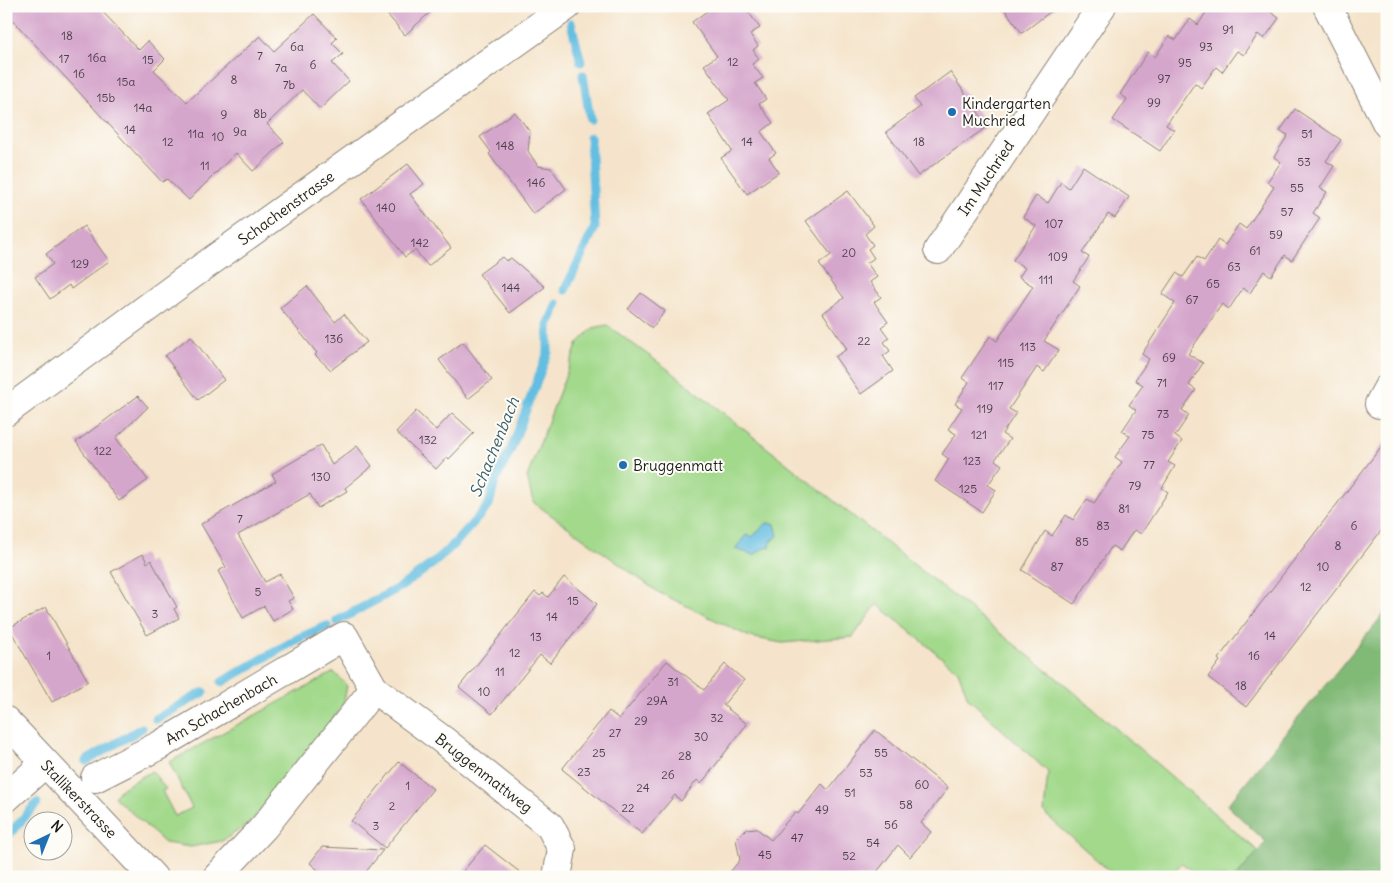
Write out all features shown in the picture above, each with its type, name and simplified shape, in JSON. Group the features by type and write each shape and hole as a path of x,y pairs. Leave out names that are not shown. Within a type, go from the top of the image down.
{"street":[{"name":"Schachenstrasse","path":"6,412 189,277 567,6"},
{"name":"Im Muchried","path":"938,250 1102,6"},
{"path":"1327,6 1387,123"},
{"name":"Bruggenmattweg","path":"344,636 374,690 443,740 550,826 562,849 557,877"},
{"name":"Am Schachenbach","path":"95,778 160,745 344,636"},
{"path":"217,877 264,827 374,690"},
{"name":"Stallikerstrasse","path":"6,721 44,764 153,877"},
{"path":"6,798 44,764"}],"green space":[{"path":"607,325 673,373 1068,687 1259,852 1236,877 1198,877 1182,863 1169,877 1116,877 1044,813 1048,772 968,698 958,671 877,604 853,637 782,643 750,637 658,592 533,502 527,477 578,343 593,328"},
{"path":"1387,610 1387,877 1236,877 1266,842 1227,805"},
{"path":"334,672 347,686 343,706 274,796 247,825 222,841 191,847 165,843 114,797 122,788 152,771 166,789 162,791 175,816 192,808 169,762"}],"water":[{"path":"767,523 775,524 778,536 771,541 770,547 762,549 754,555 735,549 746,535 752,537"}],"building":[{"path":"6,6 97,6 139,50 148,41 165,59 154,70 187,102 260,36 274,51 314,14 337,38 332,43 343,54 332,63 349,81 320,109 302,90 267,124 284,142 253,171 236,153 189,200 167,179 162,182 6,13"},
{"path":"380,6 437,6 405,35"},
{"path":"714,6 744,6 760,28 750,34 758,46 753,50 759,59 752,64 763,78 755,83 766,99 759,104 773,123 761,132 776,153 769,158 779,172 747,194 721,158 732,151 708,114 729,100 704,65 717,56 692,22"},
{"path":"1002,6 1058,6 1022,33"},
{"path":"1210,6 1262,6 1279,18 1264,39 1258,34 1244,55 1237,51 1222,72 1216,67 1201,88 1195,83 1166,125 1174,130 1160,151 1113,120 1127,99 1120,94 1148,52 1155,57 1169,36 1176,40 1190,19 1198,25"},
{"path":"950,72 988,126 918,176 886,132 920,107 914,98"},
{"path":"1295,109 1341,140 1326,161 1334,166 1320,188 1327,192 1313,213 1320,218 1292,260 1285,255 1271,276 1264,271 1250,293 1243,288 1229,309 1222,304 1188,354 1203,363 1189,385 1196,390 1182,410 1189,415 1175,436 1182,441 1168,462 1175,466 1162,488 1168,492 1141,534 1134,530 1120,551 1112,546 1074,604 1022,570 1045,531 1052,536 1066,515 1073,520 1087,499 1094,503 1122,462 1115,457 1130,436 1122,431 1136,410 1129,405 1143,385 1135,380 1149,359 1142,354 1175,303 1162,294 1176,273 1183,277 1197,257 1204,261 1218,240 1225,245 1239,224 1246,229 1274,187 1267,182 1281,162 1274,157 1288,135 1280,131"},
{"path":"515,112 530,132 528,151 538,166 551,168 566,189 533,214 489,154 491,152 480,137"},
{"path":"408,164 424,184 410,194 451,248 428,266 415,250 405,257 361,199"},
{"path":"1083,166 1129,197 1115,218 1108,214 1082,253 1089,257 1073,281 1080,286 1044,341 1059,350 1044,372 1037,367 1009,409 1016,413 1002,434 1010,439 995,460 1002,465 988,485 996,490 982,512 935,481 949,459 942,454 956,434 948,429 962,408 955,404 969,382 962,378 990,336 997,341 1033,286 1019,277 1025,268 1013,260 1036,226 1023,217 1036,196 1048,203 1061,182 1069,188"},
{"path":"848,191 874,226 865,234 873,245 868,249 874,258 867,263 877,277 870,282 881,297 874,302 888,322 881,327 889,338 884,342 890,351 883,356 893,371 861,394 835,357 847,349 823,313 844,298 819,264 831,255 806,221"},
{"path":"84,226 109,261 71,289 69,285 50,299 35,277 53,264 46,254"},
{"path":"502,257 506,261 511,258 545,287 510,313 479,274"},
{"path":"307,286 335,322 344,314 367,342 331,370 315,355 317,353 280,308"},
{"path":"641,293 665,311 652,328 628,309"},
{"path":"191,336 224,380 198,400 165,356"},
{"path":"463,342 492,380 468,399 439,360"},
{"path":"138,396 148,407 116,438 148,480 119,501 76,442"},
{"path":"416,411 436,430 452,413 474,433 449,459 447,457 436,469 396,432"},
{"path":"1387,439 1387,523 1246,707 1208,677 1220,661 1218,659"},
{"path":"321,445 332,465 357,446 372,466 345,488 347,491 318,508 310,494 238,535 265,582 280,574 294,598 288,601 293,609 273,621 264,606 243,618 218,571 226,567 201,524 276,481 272,474"},
{"path":"143,554 147,563 151,560 177,607 174,609 179,618 147,635 111,572"},
{"path":"564,577 597,604 550,663 540,655 492,714 459,687 535,592 540,596 543,593 548,597"},
{"path":"46,607 88,681 52,702 9,628"},
{"path":"667,661 704,690 725,664 744,680 723,705 747,724 701,784 697,780 681,801 675,795 642,834 562,769 609,711 619,719"},
{"path":"875,730 948,788 921,823 931,832 910,857 898,845 873,877 726,877 740,860 736,839 746,829 756,828 771,840 795,812 798,814 822,784 828,790"},
{"path":"399,762 433,789 385,848 351,821"},
{"path":"485,845 526,877 458,877"},
{"path":"322,847 383,850 362,877 326,877 310,863"}],"waterway":[{"name":"Schachenbach","path":"571,23 581,62"},
{"name":"Schachenbach","path":"583,75 590,119"},
{"name":"Schachenbach","path":"565,290 595,227 590,137"},
{"name":"Schachenbach","path":"337,621 402,586 436,561 489,505 495,481 512,447 548,352 548,325 557,304"},
{"name":"Schachenbach","path":"222,682 299,638 327,626"},
{"name":"Schachenbach","path":"156,719 204,692"},
{"name":"Schachenbach","path":"86,761 142,728"},
{"name":"Schachenbach","path":"6,838 37,803"}],"place":[{"name":"Kindergarten Muchried","path":"952,112"},
{"name":"Bruggenmatt","path":"623,465"}]}
